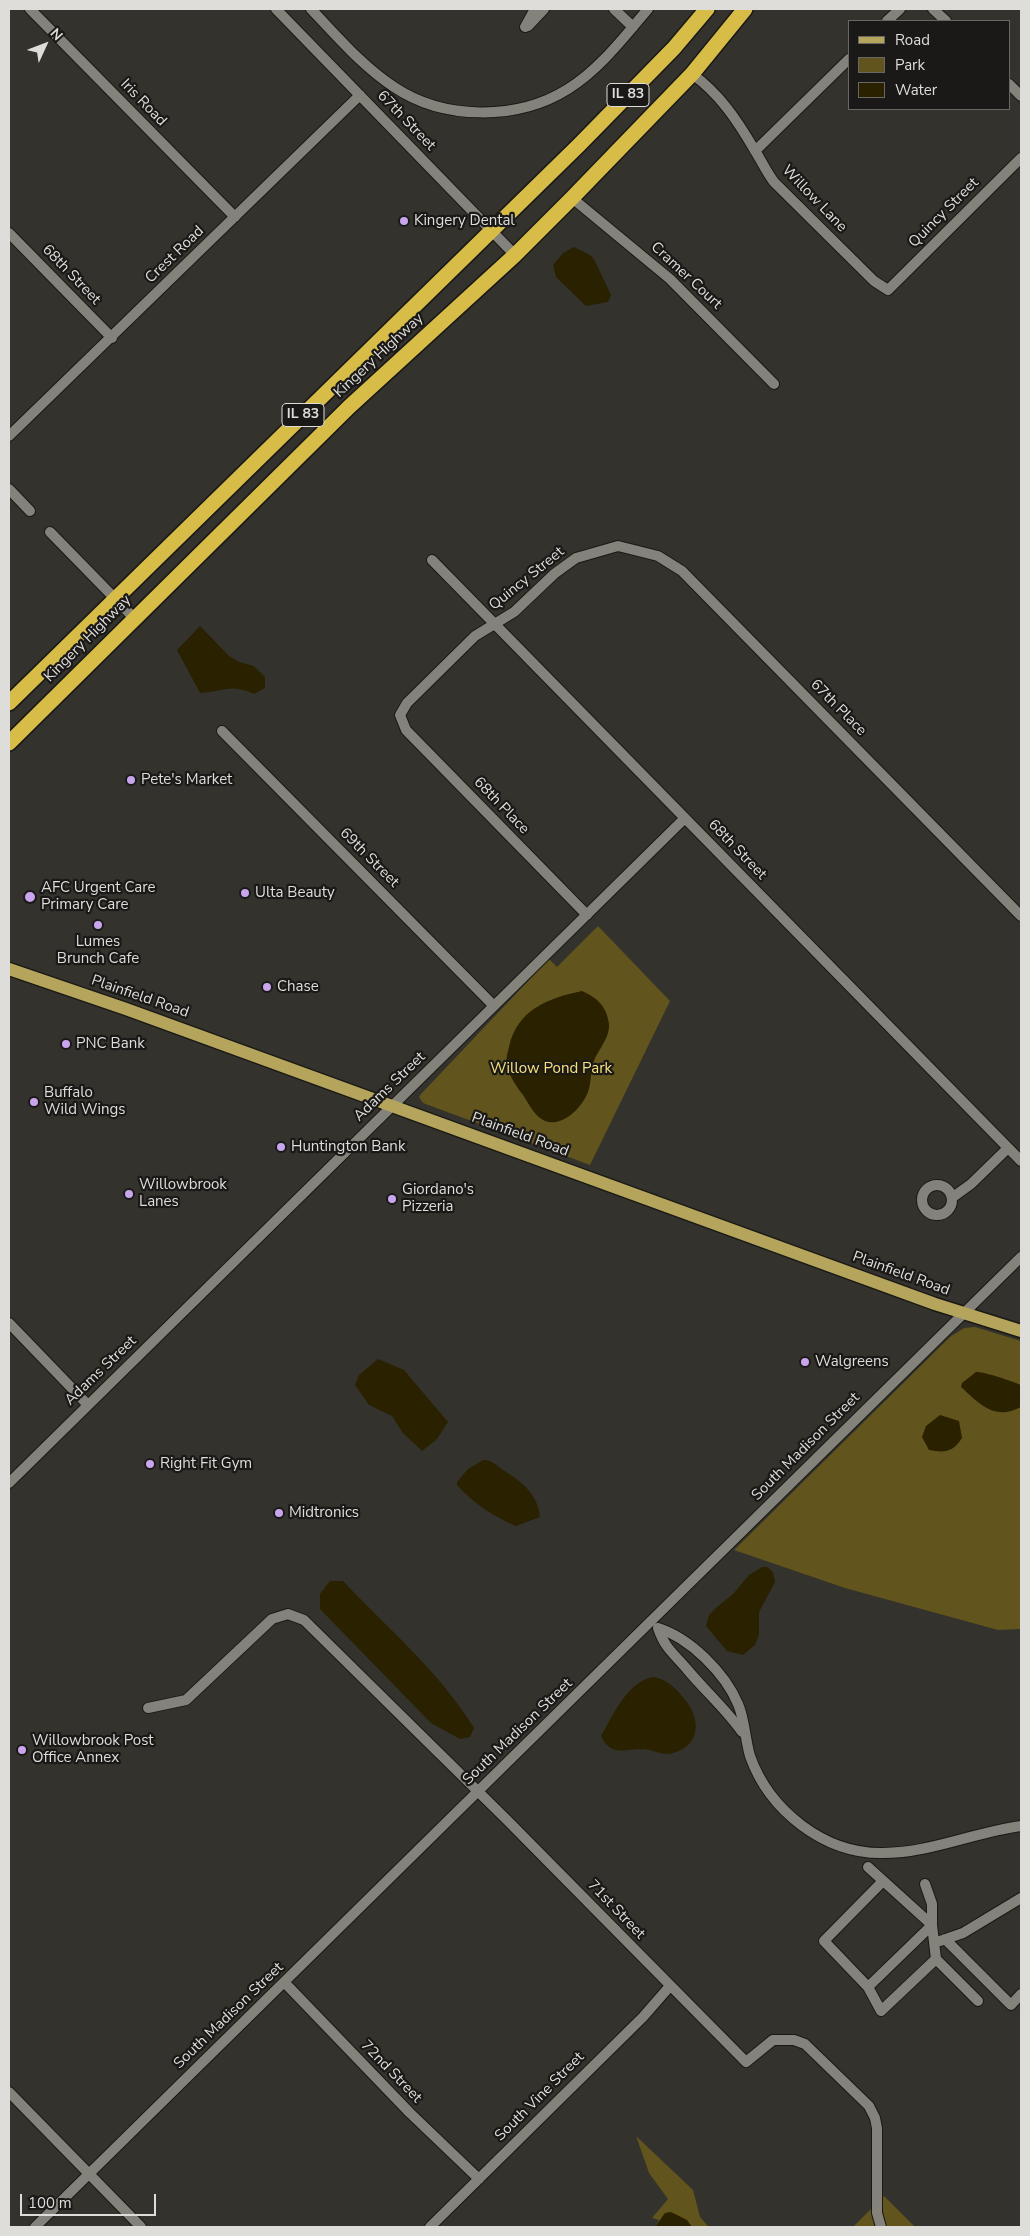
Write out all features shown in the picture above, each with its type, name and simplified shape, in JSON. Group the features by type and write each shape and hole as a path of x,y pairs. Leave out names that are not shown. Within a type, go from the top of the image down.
{"highway":[{"name":"Kingery Highway","path":"9,703 492,231 674,48 707,9"},
{"name":"Kingery Highway","path":"9,743 349,407 515,255 692,74 745,9"}],"main road":[{"name":"Plainfield Road","path":"9,969 133,1012 964,1314 1021,1331"}],"street":[{"name":"Iris Road","path":"30,9 235,217"},
{"name":"67th Street","path":"276,9 515,255"},
{"path":"311,9 373,73 394,88 413,99 463,112 523,108 567,89 606,57 648,9"},
{"path":"534,9 524,27 528,26 544,9"},
{"path":"614,9 633,27"},
{"path":"888,20 900,9"},
{"path":"933,9 945,20"},
{"path":"755,151 848,60"},
{"name":"Willow Lane","path":"692,74 725,105 755,151 765,171 774,182 874,281 888,290"},
{"path":"1010,85 1021,96"},
{"name":"Crest Road","path":"9,436 360,95"},
{"name":"Quincy Street","path":"888,290 1021,158"},
{"name":"Cramer Court","path":"572,198 670,278 774,384"},
{"name":"68th Street","path":"9,233 112,338"},
{"path":"9,489 30,511"},
{"path":"50,532 134,618"},
{"name":"Quincy Street","path":"400,715 407,703 475,636 514,612 565,565 586,554 618,546"},
{"name":"67th Place","path":"618,546 658,556 682,571 1021,916"},
{"name":"68th Street","path":"432,560 1021,1161"},
{"name":"68th Place","path":"400,715 406,730 587,915"},
{"name":"69th Street","path":"222,731 494,1006"},
{"name":"Adams Street","path":"9,1483 685,818"},
{"path":"953,1197 972,1184 1008,1148"},
{"name":"South Madison Street","path":"35,2227 1021,1257"},
{"path":"9,1323 88,1405"},
{"name":"71st Street","path":"148,1708 186,1700 272,1619 288,1614 304,1620 507,1820 746,2062 773,2040 794,2040 805,2044 816,2053 869,2106 877,2128 877,2213 881,2227"},
{"path":"744,1735 728,1712 697,1683 664,1644 658,1628 675,1633 721,1675 739,1706 744,1735 763,1783 776,1800 804,1828 839,1845 882,1853 906,1852 998,1829 1021,1826"},
{"path":"868,1867 932,1925"},
{"path":"883,1881 824,1941 868,1987 881,2011 936,1959"},
{"path":"925,1884 932,1904 932,1925 936,1959 978,2001"},
{"path":"934,1942 963,1933 1021,1898"},
{"path":"868,1987 932,1925"},
{"path":"945,1939 1011,2005 1021,1994"},
{"name":"72nd Street","path":"285,1983 410,2113 479,2179"},
{"name":"South Vine Street","path":"430,2227 643,2017 670,1986"},
{"path":"9,2092 141,2227"}],"green space":[{"name":"Willow Pond Park","path":"598,926 670,1001 590,1165 423,1103 419,1097 421,1094 549,959 557,967"},
{"path":"975,1327 1021,1341 1021,1629 998,1630 845,1588 734,1550 950,1337 964,1328"},
{"path":"636,2136 693,2190 700,2217 707,2227 655,2227 659,2220 652,2218 668,2199 649,2173"},
{"path":"884,2196 915,2227 853,2227"}],"water":[{"path":"574,247 594,259 611,295 608,302 586,306 556,277 553,265 563,253"},
{"path":"200,626 229,656 239,662 254,666 265,677 265,688 254,694 238,689 200,693 177,650"},
{"path":"582,991 596,999 603,1007 608,1018 608,1033 593,1062 589,1088 582,1103 565,1119 552,1122 545,1121 532,1110 514,1083 507,1063 509,1047 513,1034 519,1024 536,1008 546,1002"},
{"path":"378,1359 404,1370 448,1422 437,1439 422,1451 403,1433 392,1416 369,1405 355,1385 359,1375"},
{"path":"976,1372 992,1375 1021,1385 1021,1407 1003,1412 988,1409 981,1404 961,1387 962,1383"},
{"path":"940,1415 959,1421 962,1438 952,1449 929,1450 922,1437 926,1426"},
{"path":"483,1460 494,1463 528,1489 536,1501 540,1517 516,1526 484,1509 463,1492 457,1485 457,1482 468,1469"},
{"path":"762,1567 767,1567 773,1572 775,1582 759,1612 759,1635 755,1645 743,1655 727,1651 706,1626 709,1615 734,1593 749,1575"},
{"path":"330,1581 343,1581 429,1669 460,1707 474,1728 470,1737 460,1739 431,1723 320,1609 320,1594"},
{"path":"654,1677 664,1680 672,1686 691,1708 696,1724 693,1738 689,1745 682,1750 669,1754 644,1749 619,1750 609,1747 601,1736 622,1700 636,1685"},
{"path":"671,2212 687,2220 692,2227 655,2227 665,2213"}],"place":[{"name":"Kingery Dental","path":"404,221"},
{"name":"Pete's Market","path":"131,780"},
{"name":"Ulta Beauty","path":"245,893"},
{"name":"AFC Urgent Care Primary Care","path":"30,897"},
{"name":"Lumes Brunch Cafe","path":"98,925"},
{"name":"Chase","path":"267,987"},
{"name":"PNC Bank","path":"66,1044"},
{"name":"Buffalo Wild Wings","path":"34,1102"},
{"name":"Huntington Bank","path":"281,1147"},
{"name":"Willowbrook Lanes","path":"129,1194"},
{"name":"Giordano's Pizzeria","path":"392,1199"},
{"name":"Walgreens","path":"805,1362"},
{"name":"Right Fit Gym","path":"150,1464"},
{"name":"Midtronics","path":"279,1513"},
{"name":"Willowbrook Post Office Annex","path":"22,1750"}]}
